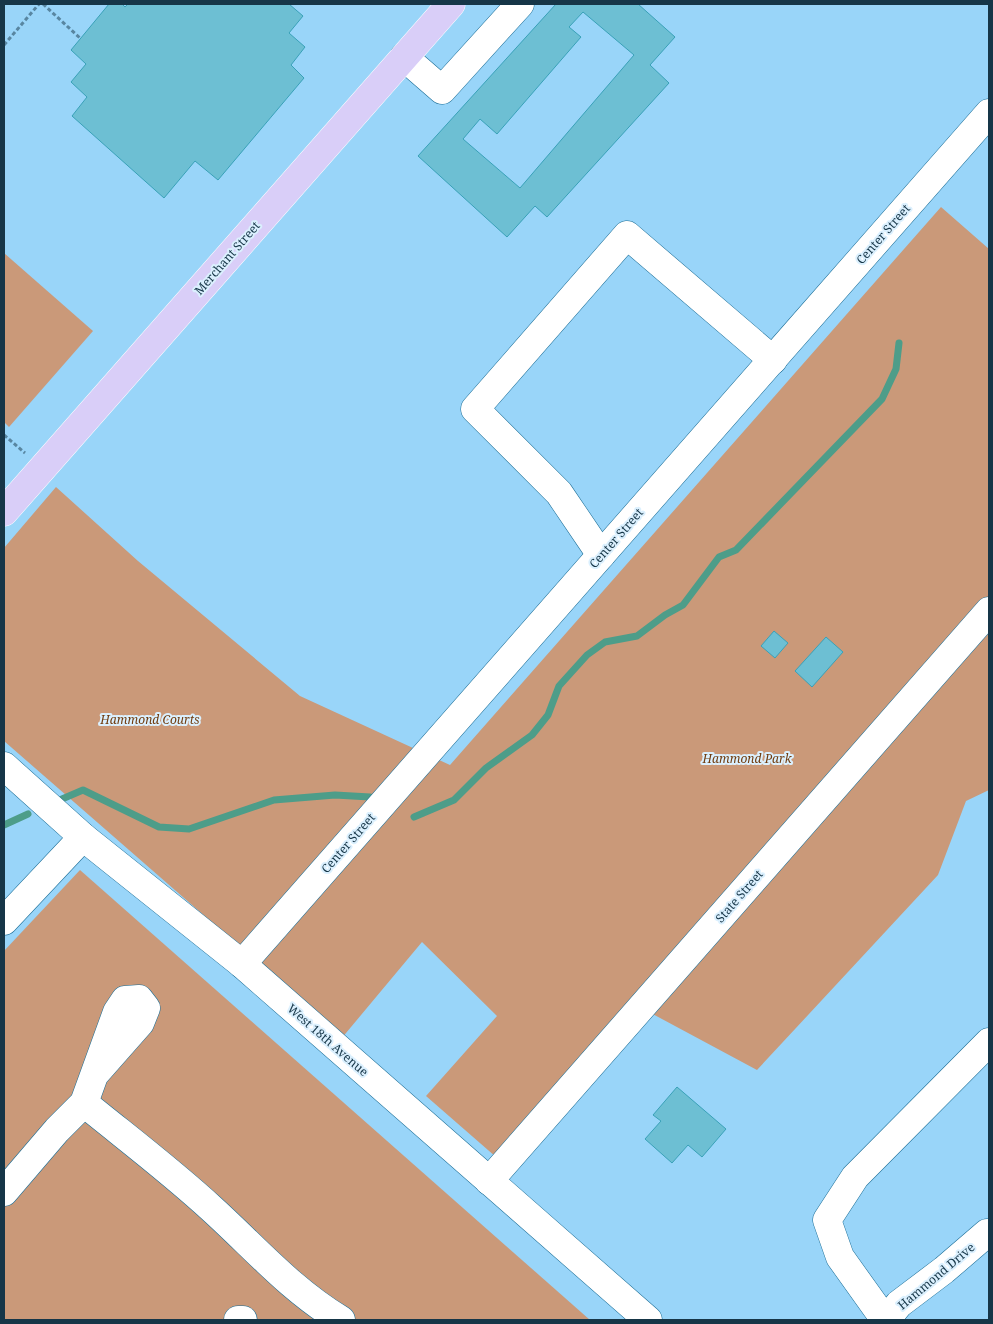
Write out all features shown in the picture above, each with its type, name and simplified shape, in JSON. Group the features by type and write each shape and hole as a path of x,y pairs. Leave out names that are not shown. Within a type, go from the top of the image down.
{"main road":[{"name":"Merchant Street","path":"4,512 451,4"}],"street":[{"path":"404,57 442,90 520,4"},
{"name":"Center Street","path":"242,964 989,113"},
{"path":"601,555 559,493 475,408 627,235 773,360"},
{"name":"State Street","path":"489,1181 989,611"},
{"name":"West 18th Avenue","path":"4,766 82,837 242,964 648,1320"},
{"path":"4,921 82,837"},
{"path":"885,1320 840,1256 827,1220 854,1177 989,1042"},
{"path":"4,1192 57,1130 84,1103 95,1074"},
{"path":"84,1103 212,1209 259,1256 312,1302 341,1320"},
{"name":"Hammond Drive","path":"885,1320 899,1304 988,1234"},
{"path":"238,1320 243,1320"}],"path":[{"path":"4,45 39,4"},
{"path":"43,4 80,38"}],"green space":[{"name":"Hammond Park","path":"941,207 989,249 989,790 966,801 938,875 757,1070 634,1004 496,1157 426,1096 497,1016 422,942 341,1039 269,972 4,741 4,548 56,487 138,561 300,696 450,765"},
{"path":"4,253 93,331 9,427 4,422"},
{"path":"80,870 590,1320 4,1320 4,951"}],"building":[{"path":"109,4 122,4 125,7 128,4 289,4 303,16 289,33 305,47 291,65 304,78 218,180 195,161 164,198 72,116 87,97 71,82 86,64 71,50"},
{"path":"556,4 638,4 675,37 650,65 669,83 547,217 535,206 507,237 418,156","holes":["583,12 634,55 520,188 463,139 480,119 497,134 581,37 569,27"]},
{"path":"774,631 788,643 775,658 761,646"},
{"path":"826,637 843,652 812,687 795,671"},
{"path":"677,1087 726,1129 702,1157 688,1145 672,1163 645,1139 661,1121 653,1115"}],"waterway":[{"path":"414,817 454,800 486,768 532,735 548,715 559,686 587,655 605,642 637,636 665,615 683,605 719,557 736,550 882,399 896,369 899,343"},
{"path":"62,799 83,790 159,827 189,829 274,800 335,795 370,797"},
{"path":"4,825 28,814"}],"park label":[{"name":"Hammond Courts","path":"150,719"}]}
